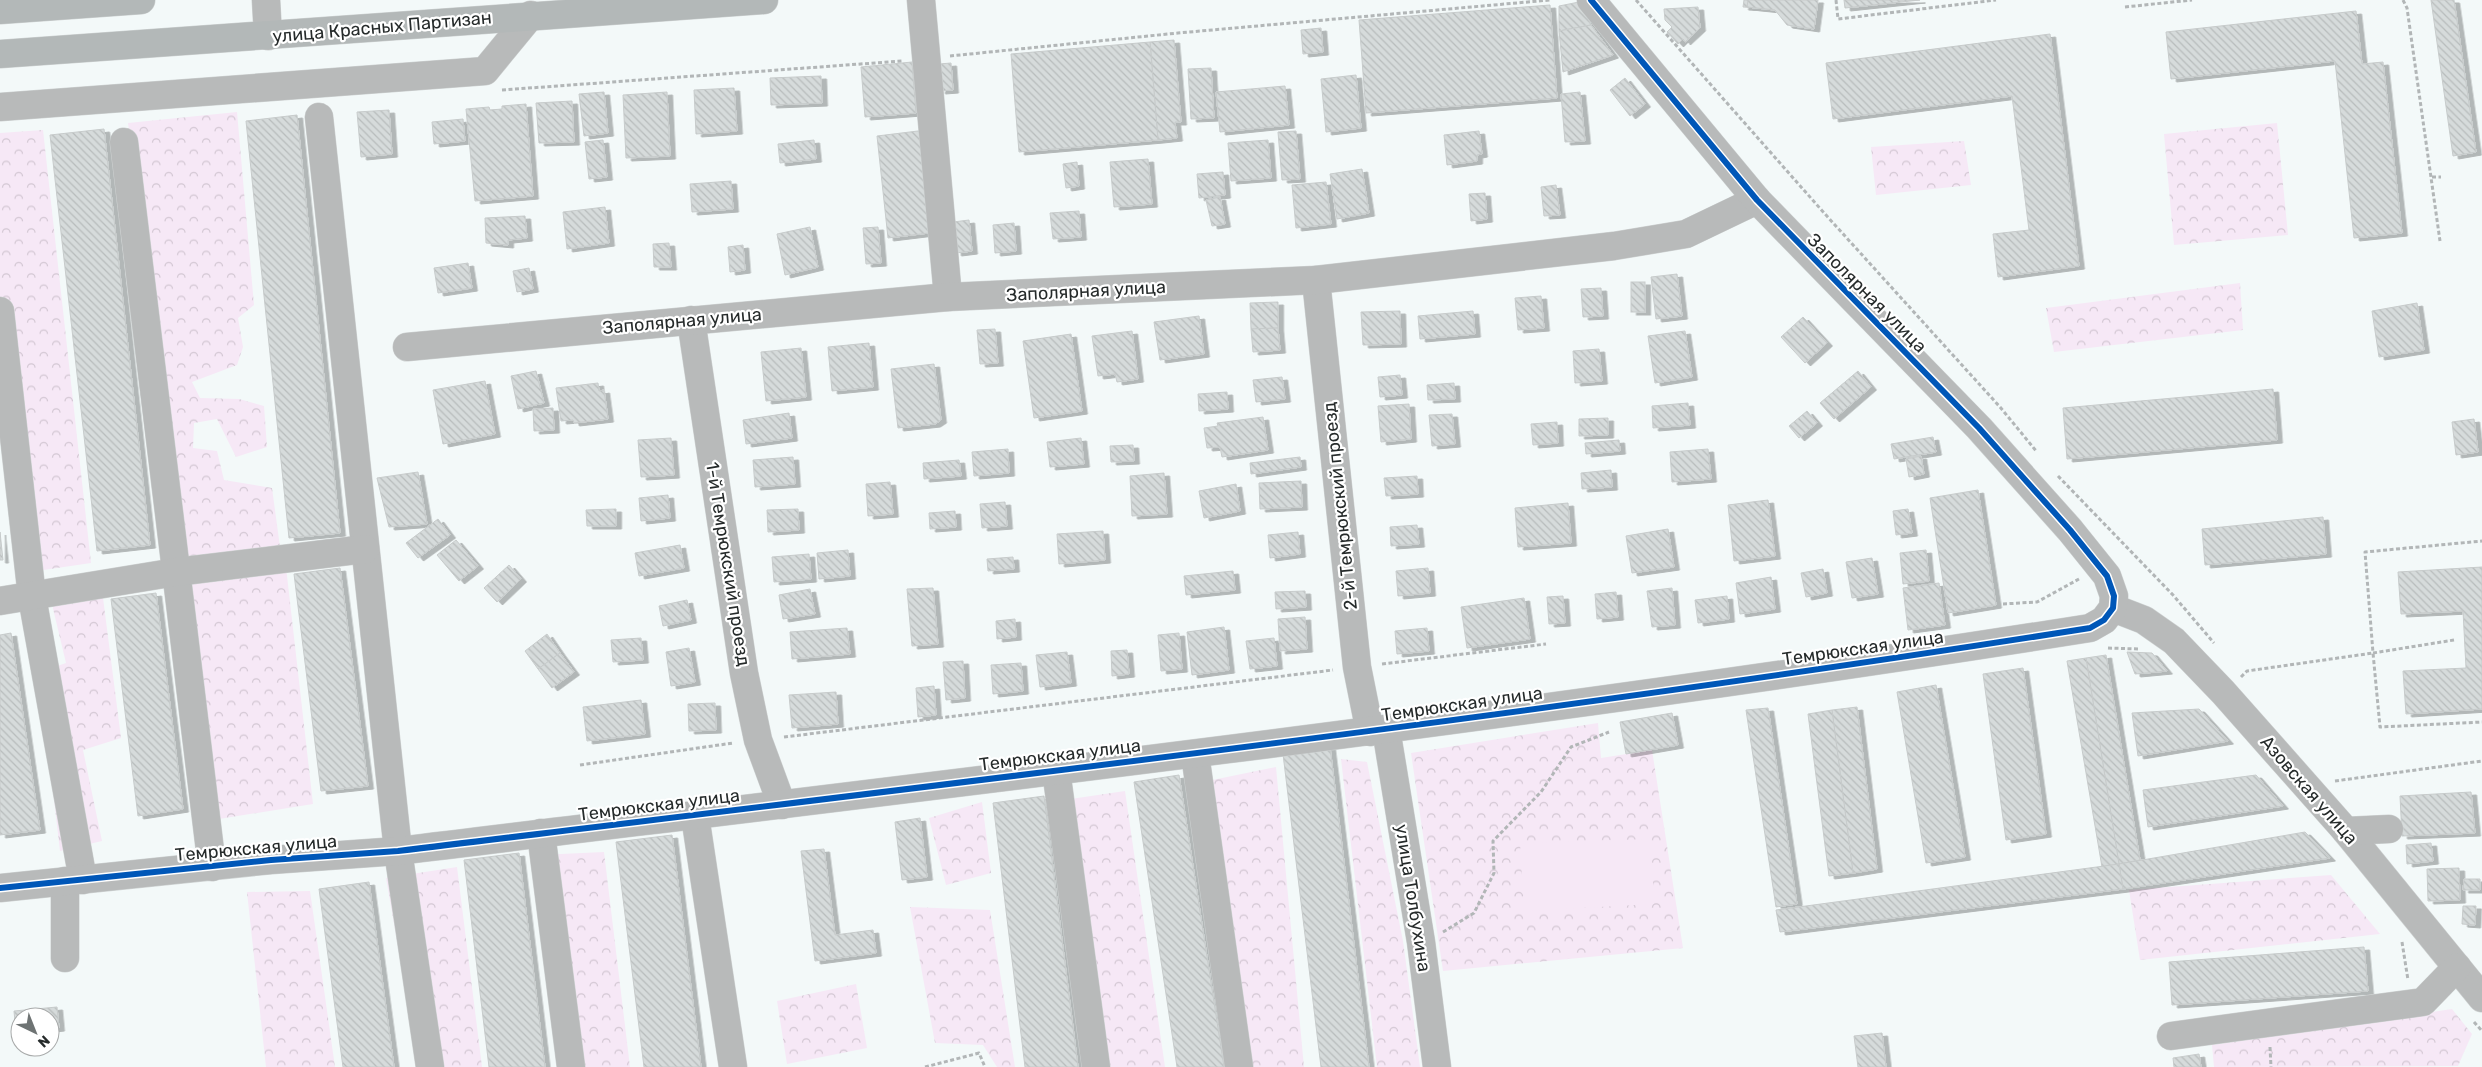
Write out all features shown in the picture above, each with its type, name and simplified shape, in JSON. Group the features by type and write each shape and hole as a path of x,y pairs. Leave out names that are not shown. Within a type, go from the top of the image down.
{"highway":[{"path":"0,10 141,0"},
{"name":"улица Красных Партизан","path":"0,54 764,0"}],"street":[{"path":"266,0 268,36"},
{"path":"921,0 928,59 948,297"},
{"name":"Заполярная улица","path":"1591,0 1757,200 1786,232 1979,428 2064,523 2107,576 2114,596 2113,608"},
{"path":"0,108 485,71 531,15"},
{"path":"320,117 398,851 430,1067"},
{"path":"124,142 212,867"},
{"name":"Заполярная улица","path":"407,347 948,297 1316,280 1614,246 1686,234 1757,200"},
{"name":"2-й Темрюкский проезд","path":"1316,280 1356,667 1378,730"},
{"path":"0,311 32,597 74,880 65,958"},
{"name":"1-й Темрюкский проезд","path":"691,320 744,673 758,740 782,805"},
{"path":"0,601 176,572 365,549"},
{"name":"Темрюкская улица","path":"0,888 398,851 695,816 1378,730 1858,665 2081,630 2090,628 2104,620 2113,608"},
{"name":"Азовская улица","path":"2113,608 2144,620 2237,680 2346,832 2457,967 2476,1007"},
{"name":"улица Толбухина","path":"1378,730 1421,942 1437,1067"},
{"path":"1194,754 1239,1067"},
{"path":"1056,770 1096,1067"},
{"path":"695,816 733,1067"},
{"path":"2346,832 2389,828"},
{"path":"541,833 571,1067"},
{"path":"2172,1036 2423,1002 2457,967"}],"path":[{"path":"501,90 928,59 1178,33 1550,0"},
{"path":"1636,0 1831,222 2000,407 2043,460"},
{"path":"1836,0 1838,19 1996,0"},
{"path":"2125,7 2192,0"},
{"path":"2403,0 2407,8 2440,241"},
{"path":"2432,177 2441,177"},
{"path":"2056,474 2124,543 2217,647"},
{"path":"2482,541 2365,552 2380,728 2482,722"},
{"path":"2003,604 2037,602 2088,574 2124,543"},
{"path":"2237,680 2248,671 2454,640"},
{"path":"580,765 758,740 1546,644"},
{"path":"2103,648 2145,649"},
{"path":"1421,942 1430,940 1474,913 1494,872 1493,841 1541,792 1572,747 1610,732"},
{"path":"2327,782 2482,762"},
{"path":"2401,936 2407,943"},
{"path":"2476,1007 2482,1031"},
{"path":"925,1067 979,1054 985,1067"}],"green space":[{"path":"237,112 254,305 238,318 243,347 237,365 192,382 200,398 239,399 264,406 267,447 236,457 217,419 194,423 193,448 217,451 224,480 272,488 280,547 187,557 128,123"},
{"path":"2277,123 2288,235 2174,245 2164,134"},
{"path":"43,130 91,563 23,573 0,392 0,133"},
{"path":"1964,141 1971,185 1876,195 1871,147"},
{"path":"2240,283 2243,330 2054,352 2046,308"},
{"path":"286,567 313,804 219,819 187,579"},
{"path":"102,590 121,738 83,750 102,841 60,851 39,672 66,663 50,596"},
{"path":"1598,723 1601,758 1652,750 1683,948 1443,971 1411,753"},
{"path":"1341,759 1367,762 1403,941 1420,1067 1377,1067"},
{"path":"1276,767 1304,1067 1240,1067 1193,784"},
{"path":"1125,791 1165,1067 1091,1067 1057,801"},
{"path":"982,802 991,873 946,885 929,818"},
{"path":"1651,839 1654,904 1524,911 1520,843"},
{"path":"604,852 630,1067 566,1067 539,855"},
{"path":"457,867 482,1067 419,1067 386,878"},
{"path":"2331,875 2380,934 2140,960 2129,890"},
{"path":"310,891 335,1067 266,1067 247,892"},
{"path":"910,907 990,910 1015,1067 997,1067 983,1045 935,1043"},
{"path":"856,984 867,1048 787,1064 777,1001"},
{"path":"2452,1009 2472,1034 2458,1066 2214,1067 2212,1045"}],"building":[{"path":"1744,0 1783,0 1782,9 1743,7"},
{"path":"1748,0 1818,0 1814,29 1787,25 1775,10 1747,7"},
{"path":"1844,0 1920,0 1845,8"},
{"path":"2431,0 2454,0 2476,152 2453,156"},
{"path":"1579,2 1591,25 1559,31 1559,6"},
{"path":"1550,5 1557,98 1366,113 1359,20"},
{"path":"1698,7 1700,28 1685,42 1683,39 1678,44 1667,32 1672,27 1665,20 1664,9"},
{"path":"2356,11 2362,64 2383,62 2402,233 2354,238 2335,61 2171,79 2166,32"},
{"path":"1591,25 1613,55 1563,72 1559,31"},
{"path":"1321,28 1323,52 1303,54 1301,30"},
{"path":"2050,34 2079,266 1998,277 1993,234 2029,230 2012,96 1833,119 1826,63"},
{"path":"1174,40 1181,122 1175,122 1177,138 1158,140 1150,42"},
{"path":"1150,42 1158,140 1019,152 1011,54"},
{"path":"912,62 916,113 865,117 861,67"},
{"path":"951,63 953,90 940,91 939,64"},
{"path":"1211,68 1214,118 1191,119 1188,69"},
{"path":"1356,75 1361,128 1326,132 1321,79"},
{"path":"821,76 822,103 771,105 770,78"},
{"path":"1625,78 1645,104 1630,116 1610,90"},
{"path":"1285,86 1289,125 1220,132 1216,92"},
{"path":"734,88 737,131 696,134 694,90"},
{"path":"604,92 608,133 584,136 579,94"},
{"path":"667,92 670,156 626,158 623,95"},
{"path":"1580,92 1585,141 1565,142 1561,94"},
{"path":"572,101 574,142 539,143 536,103"},
{"path":"526,104 533,196 475,201 466,109 489,107 490,110 502,109 502,106"},
{"path":"389,110 392,154 361,157 357,112"},
{"path":"297,115 340,533 289,538 246,121"},
{"path":"463,119 465,141 434,144 432,122"},
{"path":"104,129 150,545 97,551 50,135"},
{"path":"926,130 937,232 888,238 877,136"},
{"path":"1296,131 1300,179 1282,180 1278,132"},
{"path":"1479,131 1482,154 1477,155 1477,161 1447,165 1444,135"},
{"path":"603,140 607,177 589,179 585,142"},
{"path":"814,140 816,159 780,163 778,144"},
{"path":"1268,140 1271,178 1231,181 1228,143"},
{"path":"1148,159 1152,204 1114,207 1110,162"},
{"path":"1077,162 1079,186 1066,188 1063,164"},
{"path":"1362,169 1369,213 1337,219 1330,174"},
{"path":"1223,172 1225,195 1199,198 1197,174"},
{"path":"731,181 733,209 692,212 690,184"},
{"path":"1326,182 1331,224 1296,228 1292,185"},
{"path":"1556,185 1560,215 1544,216 1541,187"},
{"path":"1485,193 1487,219 1471,221 1469,194"},
{"path":"1220,197 1225,224 1212,226 1206,200"},
{"path":"605,207 609,243 567,249 563,212"},
{"path":"1079,211 1081,237 1053,239 1050,213"},
{"path":"525,216 527,238 508,240 508,245 486,243 485,218"},
{"path":"969,220 972,251 956,253 953,222"},
{"path":"1014,223 1016,251 995,253 993,225"},
{"path":"810,227 818,267 785,275 777,234"},
{"path":"878,227 881,263 866,264 863,228"},
{"path":"669,243 671,267 654,267 653,244"},
{"path":"743,245 745,270 730,272 728,247"},
{"path":"468,263 472,288 438,293 434,268"},
{"path":"529,268 533,289 517,292 513,271"},
{"path":"1677,274 1682,316 1656,319 1651,277"},
{"path":"1631,282 1645,282 1645,312 1631,312"},
{"path":"1601,288 1603,316 1583,317 1581,289"},
{"path":"1541,296 1544,328 1518,330 1515,298"},
{"path":"1278,302 1278,328 1251,329 1250,303"},
{"path":"2417,303 2424,350 2379,357 2372,311"},
{"path":"1400,311 1401,344 1363,345 1361,312"},
{"path":"1473,311 1475,334 1420,339 1418,316"},
{"path":"1199,316 1204,354 1160,360 1154,322"},
{"path":"1803,317 1827,343 1805,363 1781,337"},
{"path":"1278,328 1280,350 1253,352 1251,329"},
{"path":"995,329 998,363 980,364 977,330"},
{"path":"1132,331 1138,379 1117,382 1115,374 1098,376 1092,336"},
{"path":"1685,331 1692,377 1655,383 1648,336"},
{"path":"1071,334 1082,411 1034,418 1023,341"},
{"path":"869,343 873,387 832,391 828,347"},
{"path":"801,348 806,397 766,401 761,352"},
{"path":"1599,349 1602,381 1575,383 1573,351"},
{"path":"934,364 941,420 935,424 898,428 891,369"},
{"path":"536,371 544,403 518,409 511,376"},
{"path":"1858,371 1871,387 1834,419 1820,403"},
{"path":"1400,375 1402,395 1380,397 1378,377"},
{"path":"1282,377 1285,399 1256,402 1253,380"},
{"path":"485,381 495,434 443,444 433,390"},
{"path":"598,383 599,391 604,390 608,419 574,423 573,420 561,421 556,388"},
{"path":"1454,383 1455,399 1428,400 1427,385"},
{"path":"2273,389 2277,440 2067,459 2063,408"},
{"path":"1227,392 1228,409 1199,411 1198,394"},
{"path":"1688,403 1690,425 1653,428 1652,406"},
{"path":"1409,404 1411,439 1381,442 1378,406"},
{"path":"553,408 554,430 534,431 533,409"},
{"path":"1807,411 1817,423 1799,438 1789,426"},
{"path":"789,413 792,438 746,444 743,420"},
{"path":"1452,414 1455,444 1432,446 1429,415"},
{"path":"1263,417 1268,450 1222,457 1220,447 1207,448 1204,428 1218,426 1217,423"},
{"path":"1608,418 1608,435 1579,436 1579,419"},
{"path":"2474,419 2478,452 2456,455 2452,422"},
{"path":"1557,422 1558,443 1533,445 1531,424"},
{"path":"1933,437 1936,452 1894,459 1891,444"},
{"path":"671,438 674,475 641,477 638,440"},
{"path":"1081,438 1084,464 1050,467 1047,442"},
{"path":"1619,440 1620,451 1586,454 1585,443"},
{"path":"1133,445 1134,461 1111,462 1110,446"},
{"path":"1008,449 1009,473 974,476 972,452"},
{"path":"1708,449 1711,479 1672,482 1670,452"},
{"path":"1921,456 1924,474 1909,477 1906,459"},
{"path":"793,457 795,484 755,487 753,460"},
{"path":"1300,457 1301,467 1251,474 1250,463"},
{"path":"959,460 961,476 924,479 923,463"},
{"path":"1611,470 1612,487 1582,489 1581,473"},
{"path":"418,472 427,524 389,527 377,478"},
{"path":"1164,473 1167,514 1132,516 1130,476"},
{"path":"1417,476 1418,494 1386,496 1384,478"},
{"path":"1301,481 1302,507 1260,509 1259,483"},
{"path":"890,482 893,514 868,516 866,484"},
{"path":"1236,484 1240,511 1204,518 1199,491"},
{"path":"1978,490 1996,605 1948,613 1930,498"},
{"path":"668,495 670,518 641,521 639,498"},
{"path":"1768,500 1775,556 1734,561 1728,505"},
{"path":"1005,502 1007,526 982,528 980,504"},
{"path":"1568,503 1571,543 1518,547 1515,508"},
{"path":"616,509 616,526 587,526 586,510"},
{"path":"798,509 799,530 768,532 767,510"},
{"path":"1908,509 1912,533 1896,535 1893,511"},
{"path":"955,511 956,527 930,529 929,513"},
{"path":"2323,517 2326,554 2205,565 2202,529"},
{"path":"438,519 450,535 418,558 406,543"},
{"path":"1417,525 1419,544 1391,546 1390,527"},
{"path":"1668,529 1674,567 1632,573 1626,536"},
{"path":"1103,531 1105,560 1059,564 1057,534"},
{"path":"0,532 3,560 0,560"},
{"path":"1298,532 1300,554 1270,558 1268,535"},
{"path":"456,540 478,566 459,581 437,555"},
{"path":"680,545 684,568 639,576 635,553"},
{"path":"848,550 850,576 819,579 817,553"},
{"path":"1926,550 1929,581 1903,584 1900,553"},
{"path":"809,554 811,579 774,582 772,557"},
{"path":"1013,557 1014,569 988,571 987,559"},
{"path":"1872,558 1878,594 1852,598 1846,562"},
{"path":"509,565 521,579 497,602 484,588"},
{"path":"2482,567 2482,709 2406,714 2403,671 2466,668 2463,611 2401,614 2398,572"},
{"path":"340,568 368,786 321,791 294,574"},
{"path":"1428,568 1430,593 1398,596 1396,571"},
{"path":"1823,569 1827,593 1806,597 1801,573"},
{"path":"1233,571 1235,590 1186,595 1184,576"},
{"path":"1771,577 1775,609 1740,614 1736,583"},
{"path":"1939,583 1945,625 1908,630 1903,588"},
{"path":"933,588 938,644 912,646 907,589"},
{"path":"1672,588 1675,625 1652,627 1647,591"},
{"path":"810,589 815,614 783,619 779,595"},
{"path":"1305,591 1306,607 1276,609 1275,592"},
{"path":"1616,592 1618,617 1597,619 1595,594"},
{"path":"156,593 183,809 138,816 111,599"},
{"path":"1563,596 1565,623 1549,624 1547,597"},
{"path":"1727,596 1729,619 1698,623 1695,600"},
{"path":"1524,598 1530,639 1467,648 1461,607"},
{"path":"687,600 691,620 663,626 659,606"},
{"path":"1305,617 1307,649 1280,651 1278,619"},
{"path":"1015,619 1016,637 997,639 996,621"},
{"path":"1224,627 1229,670 1192,675 1187,632"},
{"path":"847,628 850,654 792,659 790,632"},
{"path":"1427,628 1429,651 1397,654 1395,631"},
{"path":"11,633 40,830 0,835 0,635"},
{"path":"1179,633 1182,669 1161,671 1158,635"},
{"path":"547,634 560,653 538,669 525,651"},
{"path":"641,638 643,660 613,662 611,640"},
{"path":"1274,638 1277,666 1250,669 1246,641"},
{"path":"689,648 695,682 671,686 666,652"},
{"path":"1127,650 1129,674 1112,676 1111,651"},
{"path":"1067,652 1071,683 1040,687 1036,655"},
{"path":"2127,652 2152,653 2167,671 2135,674"},
{"path":"560,653 574,672 552,688 538,669"},
{"path":"2106,655 2140,860 2119,864 2086,658"},
{"path":"2086,658 2119,864 2102,867 2067,661"},
{"path":"963,661 965,698 946,700 943,662"},
{"path":"1021,663 1023,691 993,694 991,665"},
{"path":"2023,668 2046,834 2006,840 1983,674"},
{"path":"1936,685 1965,857 1926,863 1897,692"},
{"path":"934,686 936,715 918,717 916,688"},
{"path":"836,692 838,724 792,728 789,695"},
{"path":"641,700 645,734 587,741 583,707"},
{"path":"715,703 716,730 689,731 688,704"},
{"path":"1857,707 1877,869 1853,873 1832,710"},
{"path":"1768,708 1797,904 1776,907 1746,710"},
{"path":"2199,709 2228,741 2138,756 2132,713"},
{"path":"1832,710 1853,873 1829,876 1808,714"},
{"path":"1672,713 1678,745 1626,754 1620,722"},
{"path":"1330,747 1369,1067 1321,1067 1283,754"},
{"path":"1179,775 1224,1067 1177,1067 1134,782"},
{"path":"2256,775 2283,806 2148,827 2143,790"},
{"path":"2471,792 2475,833 2402,836 2400,796"},
{"path":"1044,796 1078,1067 1025,1067 993,803"},
{"path":"920,818 927,877 902,880 895,822"},
{"path":"2305,832 2330,858 2123,889 2119,864"},
{"path":"672,835 701,1067 644,1067 616,842"},
{"path":"2431,843 2433,861 2407,864 2406,845"},
{"path":"824,849 835,935 873,930 876,953 815,961 801,851"},
{"path":"519,853 545,1067 489,1067 464,860"},
{"path":"2119,864 2123,889 1780,932 1776,910"},
{"path":"2459,868 2460,900 2428,901 2427,869"},
{"path":"2464,879 2480,879 2480,890 2463,890"},
{"path":"369,882 394,1067 343,1067 319,889"},
{"path":"2463,906 2476,906 2475,925 2462,924"},
{"path":"2364,947 2368,991 2172,1005 2169,962"},
{"path":"1882,1033 1886,1067 1858,1067 1854,1036"},
{"path":"2199,1054 2201,1067 2174,1067 2173,1058"}],"cycle path":[{"path":"0,888 271,860 398,851 1245,747 1668,691 1879,660 2090,628 2104,620 2113,608 2114,596 2107,576 2070,530 1979,428 1757,200 1591,0"}]}
